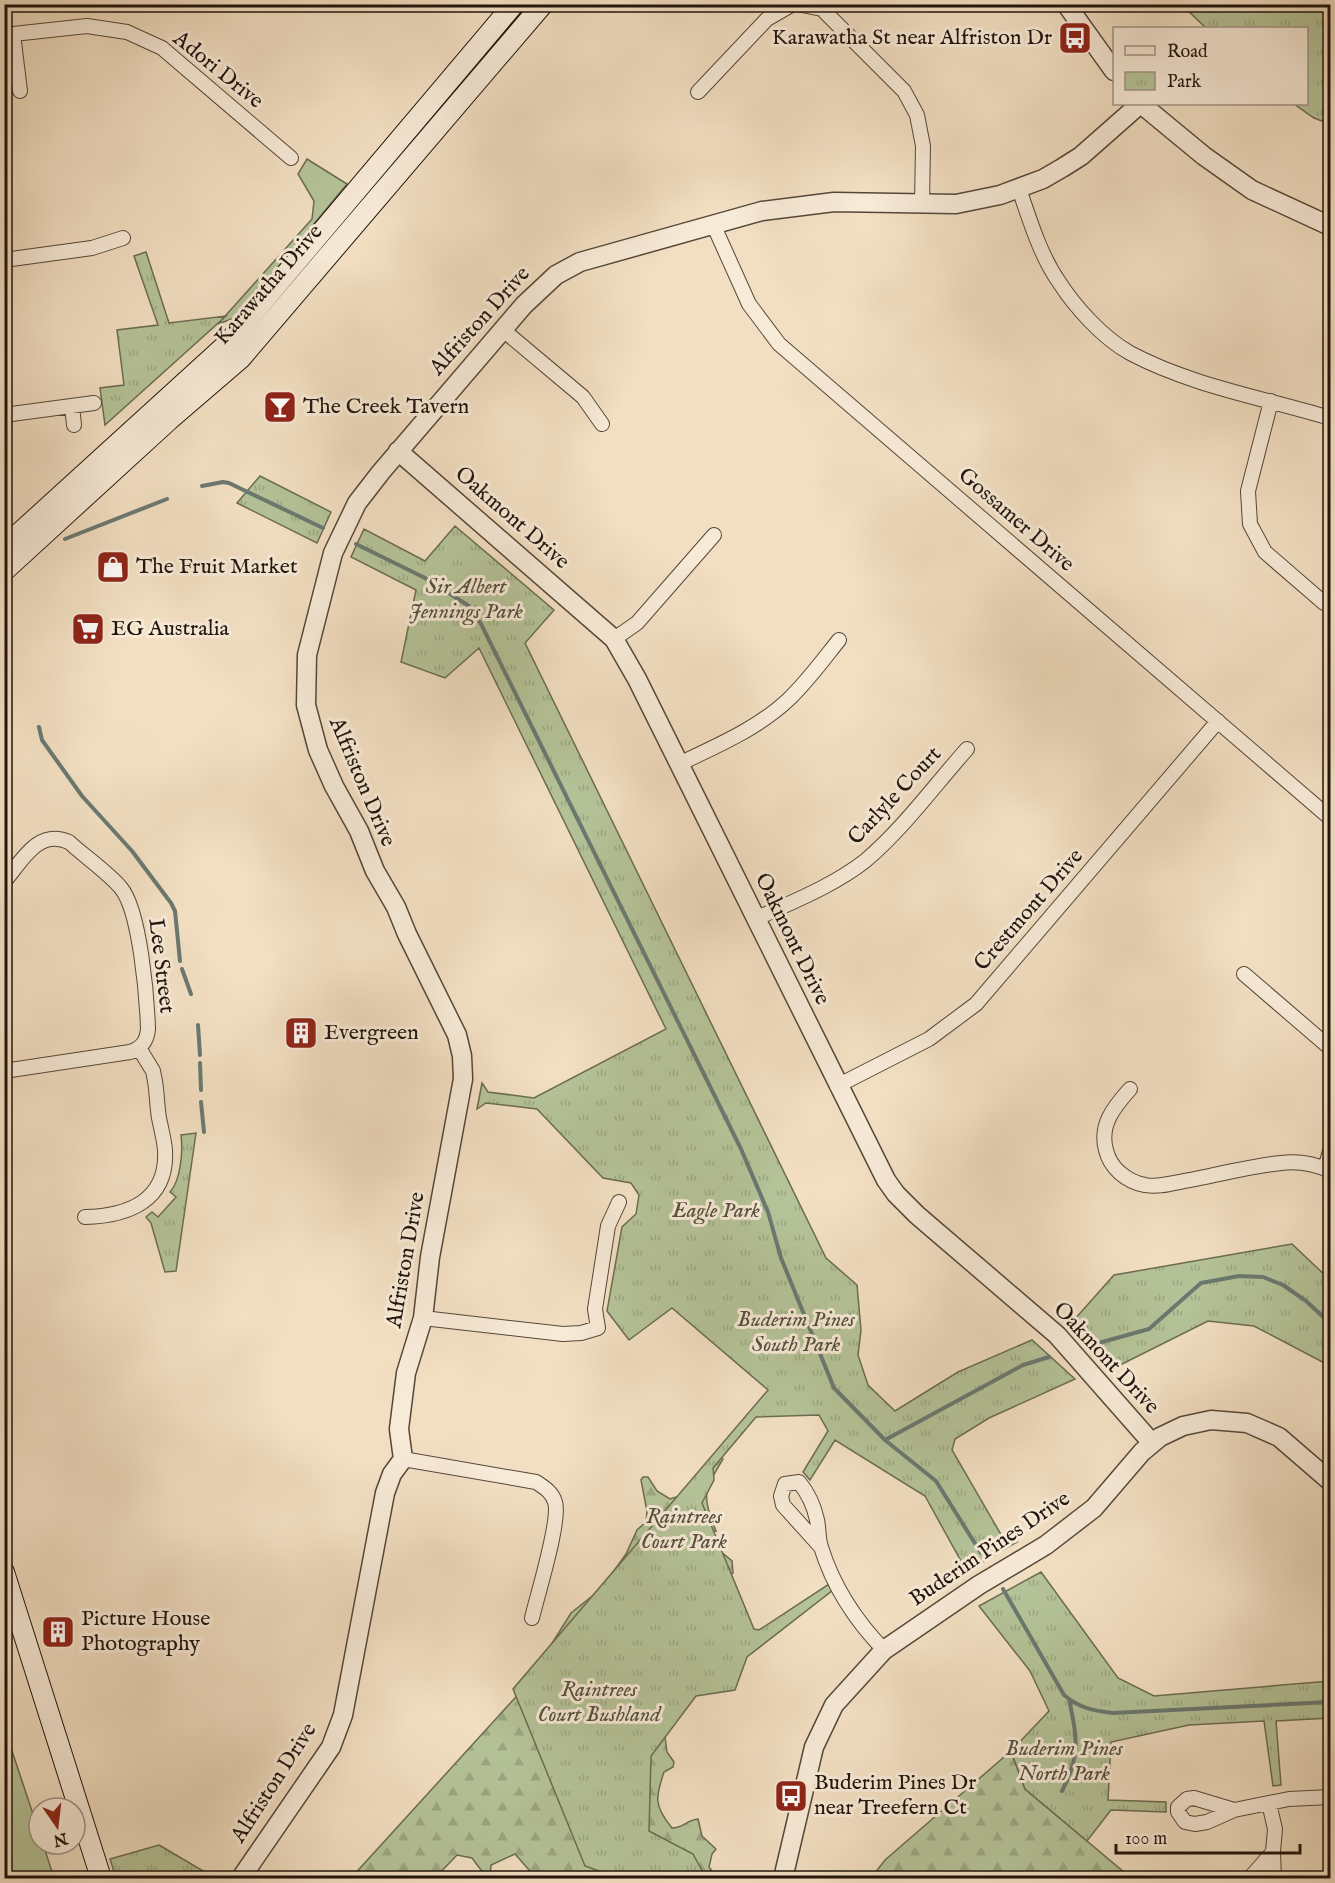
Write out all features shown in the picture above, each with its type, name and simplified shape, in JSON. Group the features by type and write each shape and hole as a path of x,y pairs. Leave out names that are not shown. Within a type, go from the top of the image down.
{"main road":[{"name":"Karawatha Drive","path":"4,547 226,345 514,4"},
{"name":"Karawatha Drive","path":"6,570 162,426 240,358 543,4"},
{"path":"4,1572 101,1878"}],"street":[{"path":"698,92 767,19 795,4 822,9 904,91 917,115 923,146 922,204"},
{"path":"1066,4 1113,70"},
{"name":"Adori Drive","path":"9,35 87,26 127,32 162,48 291,158"},
{"path":"9,35 20,91"},
{"name":"Alfriston Drive","path":"241,1878 331,1747 343,1715 385,1493 392,1474 403,1459 399,1429 406,1373 423,1318 430,1257 462,1085 462,1056 457,1035 406,934 396,907 378,877 359,831 325,767 309,721 305,685 307,655 324,582 339,537 357,503 502,328 556,275 580,262 762,211 834,202 956,204 982,200 1043,179 1081,156 1140,105"},
{"path":"1142,105 1204,156 1252,190 1330,226"},
{"path":"1019,189 1038,240 1058,281 1091,322 1128,352 1188,379 1330,418"},
{"name":"Gossamer Drive","path":"713,224 749,304 779,344 1330,818"},
{"path":"4,260 92,248 123,238"},
{"path":"502,328 583,397 602,424"},
{"path":"1270,401 1248,491 1250,524 1265,552 1324,603"},
{"path":"4,415 94,403"},
{"path":"72,406 75,425"},
{"name":"Oakmont Drive","path":"398,451 614,639 679,764 874,1161 896,1194 917,1215 1057,1335 1152,1443"},
{"path":"614,639 637,623 714,534"},
{"path":"679,764 744,731 777,709 801,686 839,640"},
{"name":"Crestmont Drive","path":"837,1086 929,1039 976,1004 1218,721"},
{"name":"Carlyle Court","path":"755,919 819,888 863,862 888,840 967,749"},
{"name":"Lee Street","path":"4,882 37,844 46,838 60,838 69,842 121,888 132,907 148,1029 147,1037 139,1048"},
{"path":"1244,974 1330,1048"},
{"path":"4,1071 126,1053 139,1048 153,1071 165,1150 162,1175 152,1194 135,1206 112,1215 85,1217"},
{"path":"1130,1089 1110,1112 1104,1143 1110,1161 1117,1170 1135,1182 1157,1186 1282,1162 1298,1162 1328,1170 1330,1151"},
{"path":"423,1318 563,1334 581,1333 598,1328 595,1309 608,1226 619,1202"},
{"name":"Buderim Pines Drive","path":"784,1878 814,1747 834,1705 884,1650 979,1585 1046,1545 1094,1508 1152,1443 1172,1431 1198,1422 1224,1420 1247,1424 1279,1437 1330,1481"},
{"path":"403,1459 536,1482 549,1490 556,1504 555,1523 532,1618"},
{"path":"820,1546 835,1583 853,1613 884,1650"},
{"path":"1234,1810 1302,1797 1330,1797"},
{"path":"1269,1803 1275,1829 1272,1852 1274,1878"},
{"path":"1250,1878 1272,1852"}],"green space":[{"path":"1182,5 1330,5 1330,124 1314,118 1295,105 1308,105 1308,27 1205,27"},
{"path":"307,159 347,184 237,317 218,324 312,219 314,201 298,174"},
{"path":"146,252 169,323 226,316 105,425 100,388 124,385 117,330 158,325 134,256"},
{"path":"260,476 331,512 317,543 237,503"},
{"path":"455,526 554,610 525,643 826,1258 857,1285 861,1330 858,1355 868,1385 895,1411 958,1372 1032,1340 1075,1379 989,1418 955,1439 952,1450 1003,1538 1017,1542 962,1574 962,1563 925,1496 835,1440 810,1480 803,1472 828,1431 819,1415 756,1417 713,1468 714,1480 702,1503 754,1629 759,1630 829,1584 833,1590 747,1657 735,1690 696,1696 651,1756 649,1831 693,1854 706,1878 618,1878 585,1866 513,1689 768,1390 672,1308 629,1340 607,1311 622,1227 636,1214 639,1195 631,1183 603,1178 537,1109 486,1103 477,1109 482,1083 488,1092 534,1098 666,1029 479,648 445,678 401,662 416,590 351,557 364,529 425,561"},
{"path":"196,1133 176,1271 165,1272 151,1223 146,1217 152,1212 158,1217 176,1197 170,1192 177,1180 180,1165 181,1135"},
{"path":"1292,1244 1330,1280 1330,1366 1254,1326 1208,1321 1116,1367 1074,1320 1114,1275"},
{"path":"718,1454 723,1459 708,1487 707,1494 708,1509 716,1531 697,1532 732,1561 733,1573 724,1577 664,1729 667,1752 674,1762 673,1767 664,1772 658,1795 659,1807 672,1828 698,1819 702,1836 716,1849 712,1854 709,1867 717,1878 536,1878 515,1854 491,1865 490,1878 487,1878 472,1858 457,1855 435,1878 351,1878 524,1688 571,1613 601,1589 626,1554 637,1530 646,1522 647,1511 641,1480 643,1477 648,1477 657,1491 670,1499 686,1494"},
{"name":"Buderim Pines North Park","path":"1041,1572 1118,1678 1154,1696 1330,1681 1330,1718 1276,1721 1281,1785 1273,1786 1264,1721 1189,1725 1111,1742 1108,1800 1166,1802 1166,1812 1111,1810 1087,1841 1025,1789 1011,1751 1049,1711 1030,1671 979,1606"},
{"path":"4,1727 27,1796 27,1856 47,1856 54,1878 5,1878"},
{"path":"1011,1751 1025,1789 1131,1878 871,1878 885,1860"},
{"path":"159,1845 215,1878 116,1878 110,1859"}],"waterway":[{"path":"202,486 229,483 323,528"},
{"path":"65,539 167,499"},
{"path":"356,544 425,578 469,606 481,624 741,1149 768,1212 781,1258 834,1388 885,1440 936,1481 981,1553"},
{"path":"39,727 42,740 82,796 132,851 171,903 175,911 180,961"},
{"path":"182,969 191,994"},
{"path":"198,1025 200,1055"},
{"path":"200,1063 201,1090"},
{"path":"201,1102 204,1132"},
{"path":"1095,1344 1149,1329 1201,1283 1239,1276 1263,1277 1283,1285 1306,1301 1330,1323"},
{"path":"885,1440 1023,1365 1049,1357"},
{"path":"1003,1589 1064,1695 1087,1708 1113,1713 1330,1702"},
{"path":"1062,1791 1072,1766 1076,1746 1069,1699"}],"place":[{"name":"Karawatha St near Alfriston Dr","path":"1075,38"},
{"name":"The Creek Tavern","path":"280,407"},
{"name":"The Fruit Market","path":"113,567"},
{"name":"EG Australia","path":"88,629"},
{"name":"Evergreen","path":"301,1033"},
{"name":"Picture House Photography","path":"58,1632"},
{"name":"Buderim Pines Dr near Treefern Ct","path":"791,1796"}],"park label":[{"name":"Sir Albert Jennings Park","path":"466,600"},
{"name":"Eagle Park","path":"716,1211"},
{"name":"Buderim Pines South Park","path":"796,1332"},
{"name":"Raintrees Court Park","path":"684,1530"},
{"name":"Raintrees Court Bushland","path":"599,1703"}]}
